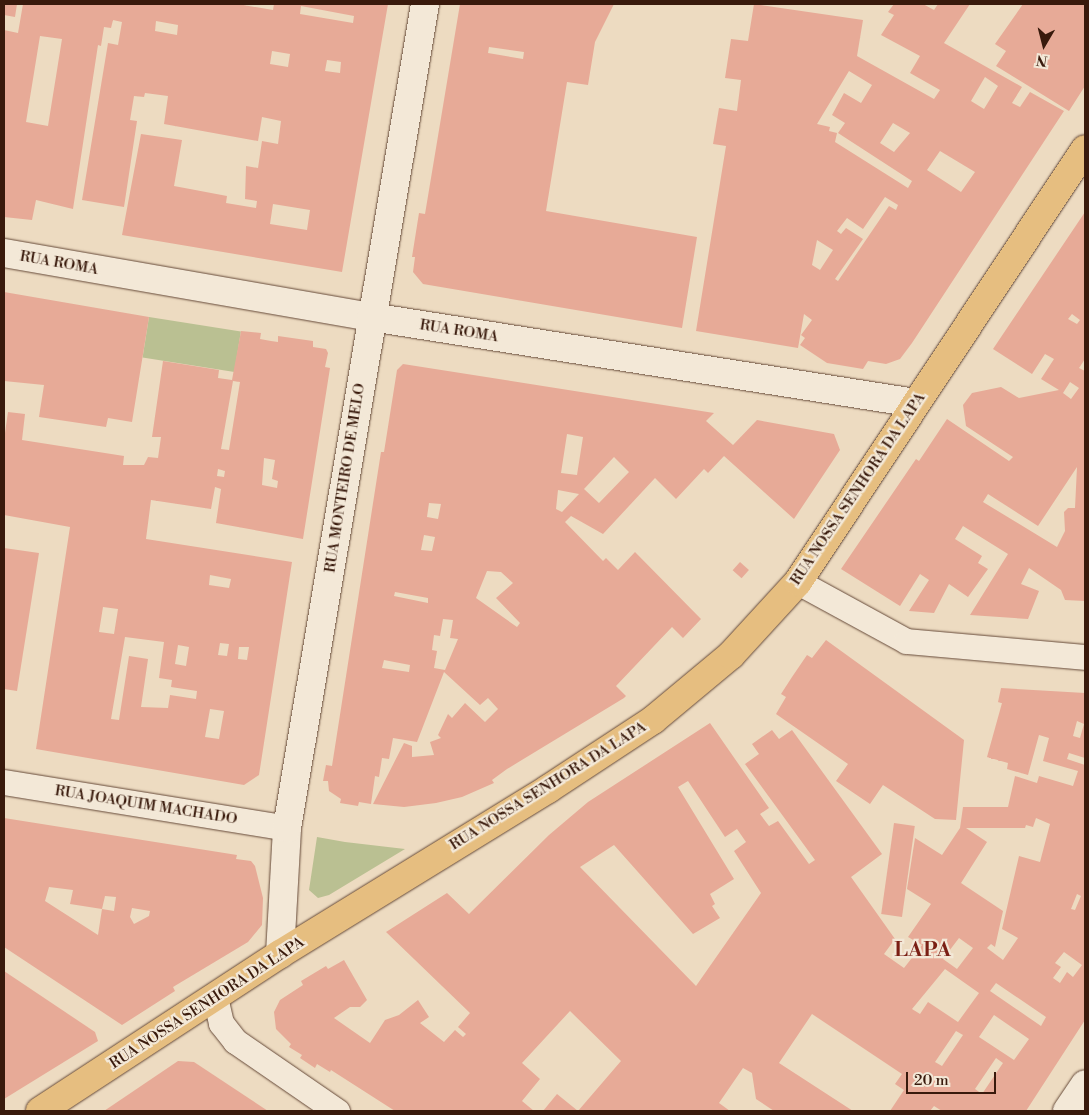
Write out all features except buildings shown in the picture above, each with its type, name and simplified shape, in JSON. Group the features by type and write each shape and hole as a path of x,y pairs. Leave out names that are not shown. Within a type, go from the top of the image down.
{"main road":[{"name":"RUA NOSSA SENHORA DA LAPA","path":"40,1111 280,954 548,789 653,720 731,656 798,582 1085,149"}],"street":[{"name":"RUA MONTEIRO DE MELO","path":"280,954 287,828 371,317 425,4"},
{"name":"RUA ROMA","path":"4,253 371,317 915,403"},
{"path":"798,582 906,641 1085,657"},
{"name":"RUA JOAQUIM MACHADO","path":"4,782 287,828"},
{"path":"215,997 221,1023 235,1041 338,1111"},
{"path":"1067,1111 1085,1084"}],"green space":[{"path":"149,317 241,332 234,372 143,357"},
{"path":"317,837 405,849 329,895 318,898 309,890"}],"district":[{"name":"LAPA","path":"923,950"}]}
